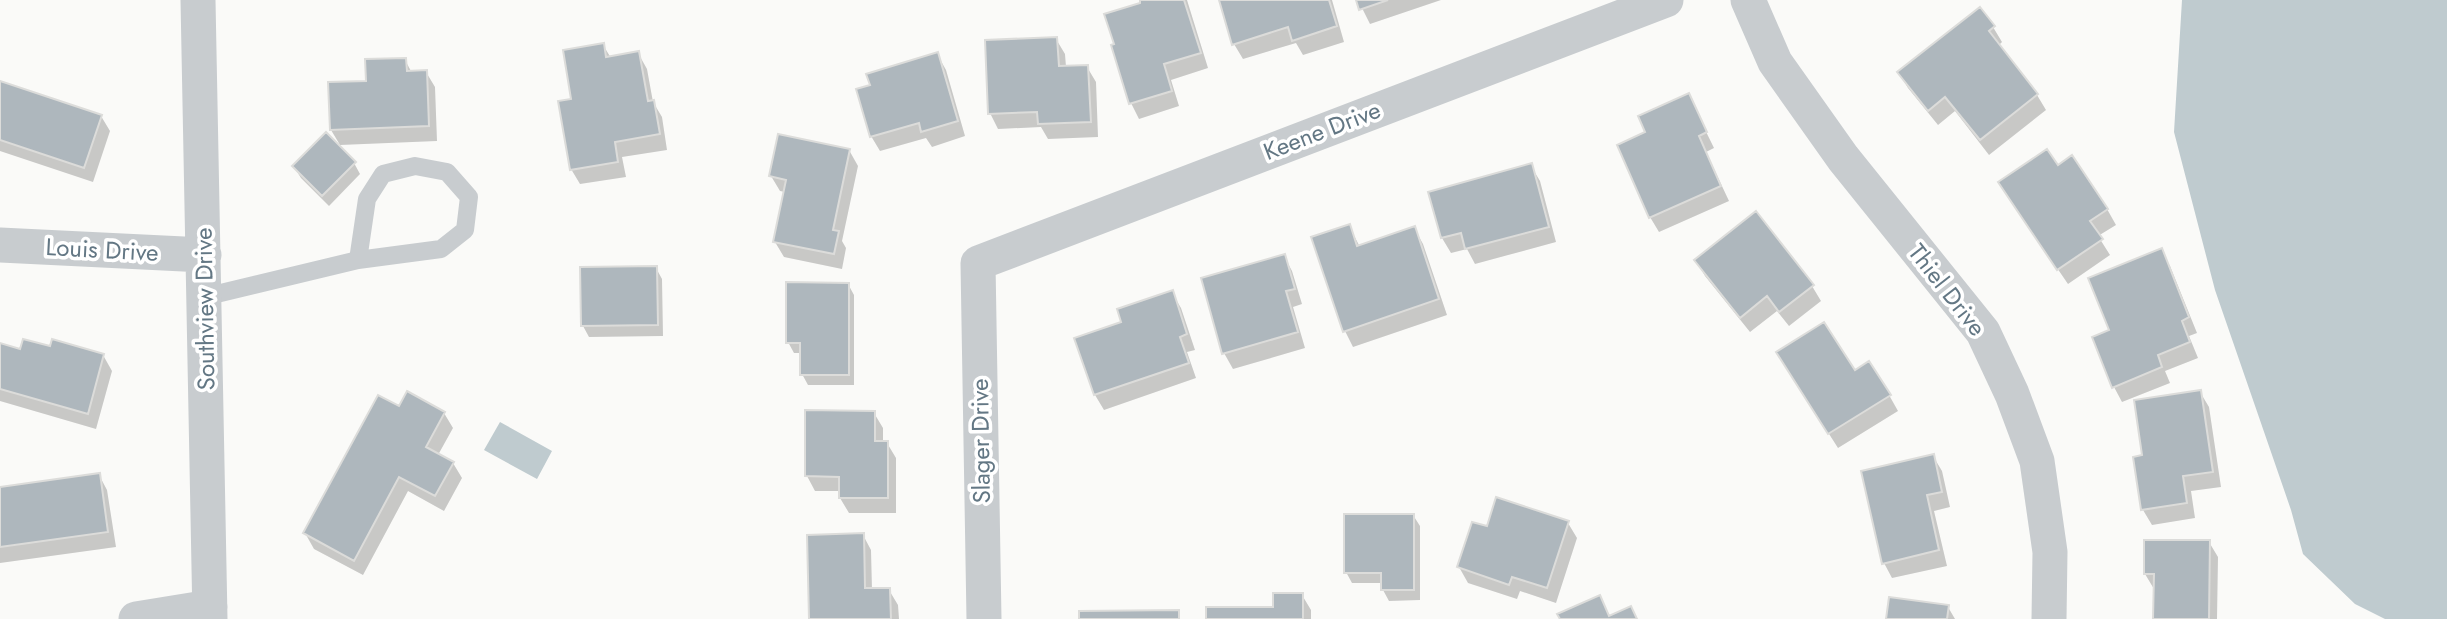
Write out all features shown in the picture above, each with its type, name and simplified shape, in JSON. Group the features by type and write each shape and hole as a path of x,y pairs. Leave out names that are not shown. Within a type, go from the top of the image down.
{"street":[{"name":"Southview Drive","path":"198,0 211,613"},
{"name":"Keene Drive","path":"978,262 1666,0"},
{"name":"Thiel Drive","path":"1748,0 1775,62 1843,159 1983,332 2012,394 2037,461 2050,552 2049,619"},
{"name":"Louis Drive","path":"0,245 204,255"},
{"name":"Slager Drive","path":"978,262 984,619"},
{"path":"136,619 211,613"}],"lane":[{"path":"204,297 358,260 441,249 465,230 469,197 447,172 415,166 383,174 367,199 358,260"}],"shaded area":[{"path":"2182,0 2447,0 2447,619 2385,619 2355,604 2303,554 2291,510 2215,290 2174,132"},
{"path":"500,422 552,451 537,479 484,450"}],"building":[{"path":"1140,0 1184,0 1201,53 1164,64 1172,91 1129,104 1104,14 1140,3"},
{"path":"1219,0 1329,0 1337,26 1292,41 1288,27 1232,45"},
{"path":"1356,0 1388,0 1359,10"},
{"path":"1980,7 1995,26 1989,31 2038,94 1980,140 1945,97 1928,111 1897,72"},
{"path":"1057,37 1059,66 1088,65 1091,122 1038,124 1037,112 988,114 985,40"},
{"path":"604,43 606,57 639,51 648,101 654,100 660,134 615,142 618,162 570,170 558,101 571,99 563,50"},
{"path":"938,52 958,121 921,132 919,123 870,137 856,89 870,85 866,74"},
{"path":"406,58 407,71 427,70 429,126 330,130 328,82 366,81 365,59"},
{"path":"0,81 102,115 84,168 0,140"},
{"path":"1689,93 1707,132 1699,136 1721,186 1649,218 1617,145 1645,132 1638,116"},
{"path":"326,132 356,162 322,196 292,166"},
{"path":"778,134 850,149 833,230 839,231 834,254 773,242 786,180 769,176"},
{"path":"2047,149 2058,165 2072,155 2108,209 2090,221 2103,239 2057,270 1998,182"},
{"path":"1532,163 1549,227 1465,249 1461,233 1441,238 1428,192"},
{"path":"1756,211 1814,285 1779,312 1767,296 1740,318 1694,260"},
{"path":"1350,224 1357,246 1415,226 1439,299 1343,332 1311,237"},
{"path":"2162,248 2189,317 2182,321 2190,342 2158,355 2162,367 2112,388 2092,337 2109,330 2088,278"},
{"path":"1285,254 1295,289 1286,291 1298,332 1222,354 1201,278"},
{"path":"657,266 658,325 581,326 580,267"},
{"path":"786,282 849,283 849,375 800,375 800,343 786,343"},
{"path":"1173,290 1187,334 1180,337 1189,363 1094,395 1074,338 1121,322 1117,309"},
{"path":"1824,322 1855,370 1869,361 1891,395 1828,434 1776,352"},
{"path":"23,339 50,346 52,339 104,354 88,414 0,389 0,343 20,349"},
{"path":"2201,390 2213,472 2183,476 2187,503 2141,510 2133,457 2142,455 2134,400"},
{"path":"407,391 445,412 426,447 454,462 435,496 399,477 354,561 303,533 378,395 399,406"},
{"path":"805,410 875,411 875,441 888,441 888,498 839,498 839,477 805,476"},
{"path":"1934,454 1942,492 1927,495 1939,550 1882,564 1861,471"},
{"path":"100,473 108,532 0,547 0,487"},
{"path":"1496,497 1569,521 1547,588 1512,577 1509,585 1457,567 1472,522 1487,526"},
{"path":"1344,514 1414,514 1414,590 1381,590 1381,573 1344,573"},
{"path":"864,533 865,588 890,588 891,619 809,619 807,535"},
{"path":"2144,540 2210,540 2209,619 2153,619 2154,574 2144,574"},
{"path":"1273,593 1303,593 1303,619 1206,619 1206,607 1273,607"},
{"path":"1600,595 1609,616 1631,606 1637,619 1560,619 1557,614"},
{"path":"1889,597 1949,605 1947,619 1886,619"},
{"path":"1179,610 1179,619 1079,619 1079,611"}]}
